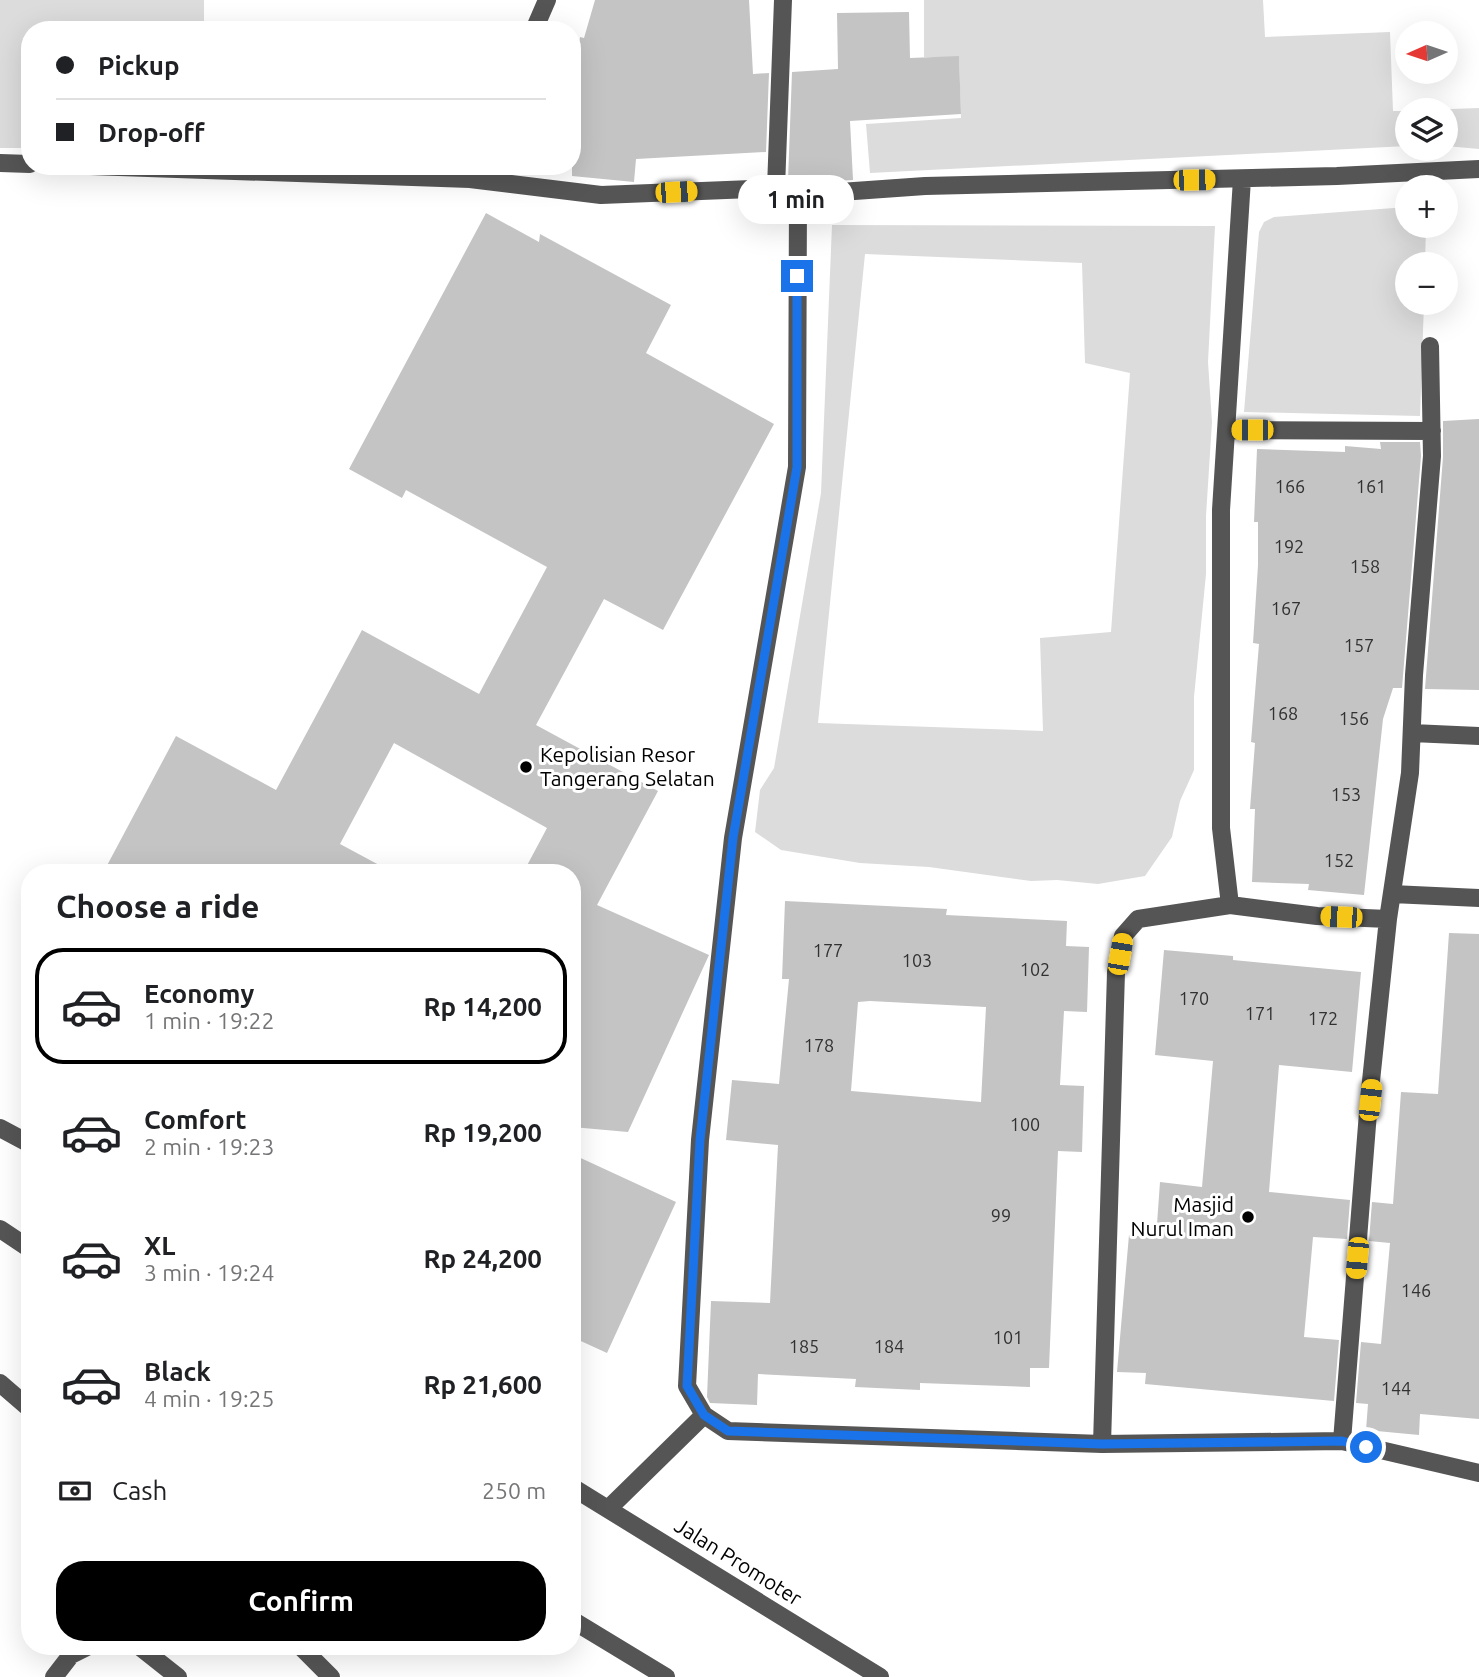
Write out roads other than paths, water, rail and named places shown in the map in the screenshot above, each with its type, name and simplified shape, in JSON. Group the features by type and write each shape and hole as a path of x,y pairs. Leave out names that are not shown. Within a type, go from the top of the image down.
{"street":[{"path":"538,21 547,0"},
{"path":"776,188 783,0"},
{"path":"0,163 21,164"},
{"path":"484,175 601,195 776,188 798,195 925,186 1479,169"},
{"path":"1230,905 1221,828 1221,510 1242,178"},
{"path":"798,195 797,467 733,838 700,1140 687,1386 704,1415 728,1431 1102,1444 1342,1441 1479,1473"},
{"path":"1342,1441 1368,1114 1388,919 1410,773 1432,456 1430,346"},
{"path":"1226,430 1432,431"},
{"path":"1412,733 1479,736"},
{"path":"1392,894 1479,898"},
{"path":"1102,1444 1116,972 1123,936 1138,919 1230,905 1317,916 1388,919"},
{"path":"0,1128 21,1139"},
{"path":"0,1229 21,1244"},
{"path":"0,1383 21,1401"},
{"path":"608,1509 704,1415"},
{"name":"Jalan Promoter","path":"581,1492 880,1677"},
{"path":"581,1625 666,1677"},
{"path":"54,1677 71,1655"},
{"path":"150,1655 178,1677"},
{"path":"309,1655 331,1677"}],"place":[{"name":"Kepolisian Resor Tangerang Selatan","path":"526,767"},
{"name":"Masjid Nurul Iman","path":"1248,1217"}]}
